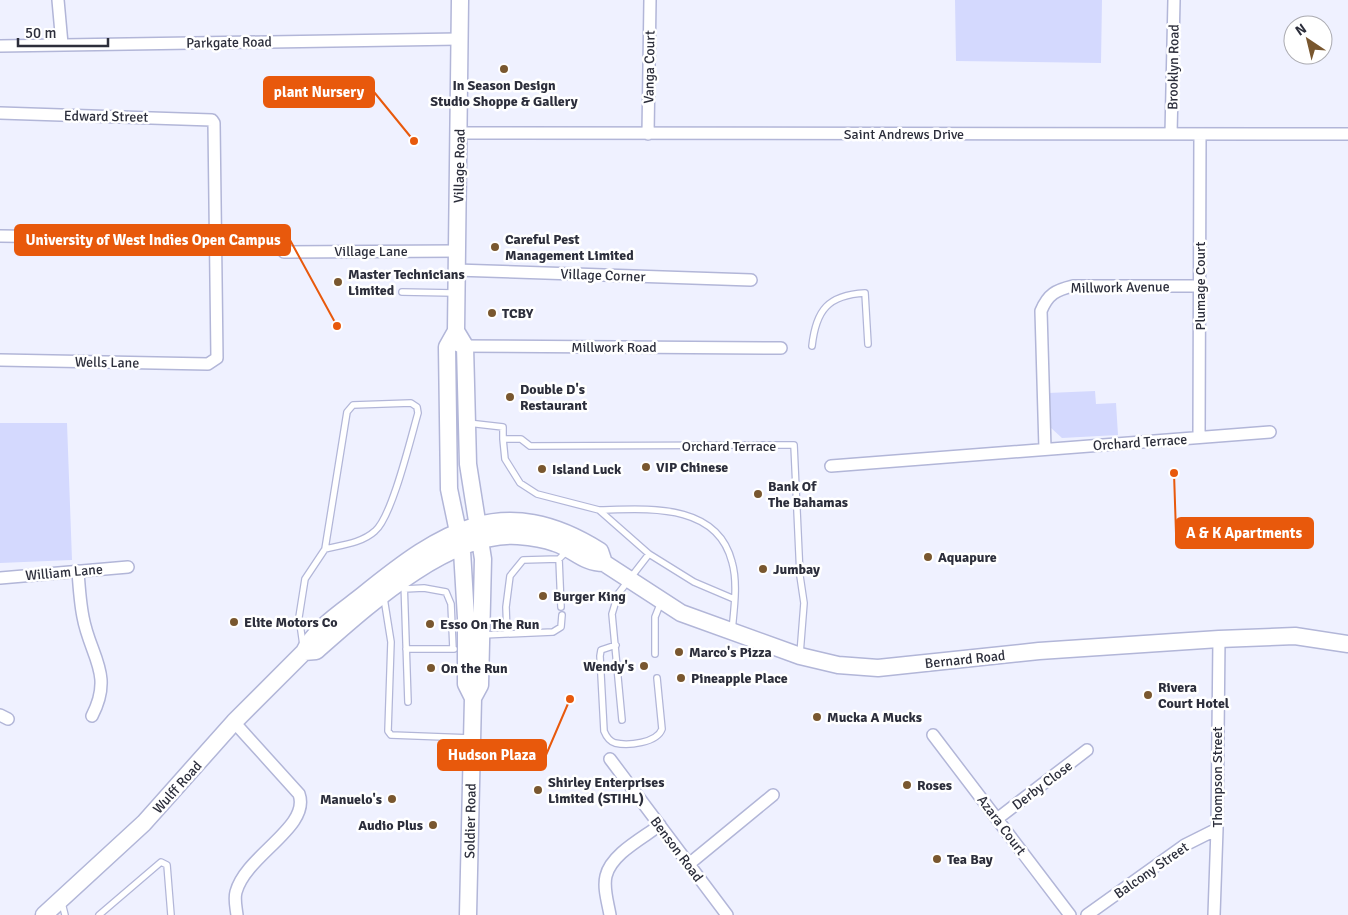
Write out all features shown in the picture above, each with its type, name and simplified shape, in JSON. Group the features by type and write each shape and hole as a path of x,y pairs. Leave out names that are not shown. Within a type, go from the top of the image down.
{"main road":[{"name":"Village Road","path":"460,0 456,331 447,347 448,489 462,548"},
{"path":"456,331 465,346 469,478 482,542"},
{"name":"Bernard Road","path":"478,525 514,521 539,524 563,530 600,551 604,563"},
{"name":"Wulff Road","path":"44,915 63,908 144,823 234,722 304,652 309,641 392,571 419,552 458,531 478,525"},
{"name":"Bernard Road","path":"482,542 516,536 555,543 564,554 592,563 604,563 681,613 800,656 838,665 878,668 1039,651 1218,639 1295,636 1348,644"},
{"name":"Wulff Road","path":"304,652 316,651 383,596 404,584 425,565 462,548 482,542"},
{"name":"Soldier Road","path":"468,915 473,698 480,685 483,636 482,542"},
{"name":"Soldier Road","path":"462,548 459,649 466,684 473,698"}],"street":[{"path":"58,0 62,44"},
{"name":"Vanga Court","path":"648,134 650,0"},
{"name":"Brooklyn Road","path":"1171,134 1174,0"},
{"name":"Parkgate Road","path":"0,46 459,40"},
{"name":"Edward Street","path":"0,113 212,120 214,123 216,239"},
{"name":"Saint Andrews Drive","path":"459,133 1348,134"},
{"name":"Plumage Court","path":"1199,437 1200,134"},
{"path":"0,236 216,239"},
{"name":"Wells Lane","path":"0,360 208,364 214,362 217,358 216,239"},
{"name":"Village Lane","path":"284,252 458,251"},
{"name":"Village Corner","path":"456,270 751,280"},
{"name":"Millwork Avenue","path":"1045,449 1041,311 1051,294 1059,289 1073,286 1200,286"},
{"name":"Millwork Road","path":"447,347 782,348"},
{"name":"Orchard Terrace","path":"831,466 1270,432"},
{"name":"William Lane","path":"0,578 128,567"},
{"path":"78,571 83,618 99,662 101,686 98,704 92,716"},
{"name":"Thompson Street","path":"1214,915 1217,829 1218,639"},
{"path":"234,722 299,794 302,802 300,812 294,823 249,868 240,883 236,894 237,915"},
{"name":"Azara Court","path":"933,735 1070,915"},
{"name":"Derby Close","path":"997,819 1087,750"},
{"name":"Benson Road","path":"610,759 727,915"},
{"path":"689,864 773,795"},
{"path":"610,915 605,885 609,868 625,851 660,825"},
{"name":"Balcony Street","path":"1088,915 1185,845 1217,829"}],"lane":[{"path":"402,292 456,293"},
{"path":"812,346 814,326 832,302 844,294 865,293 868,344"},
{"path":"304,652 298,617 305,580 325,549 349,409 353,405 411,403 417,406 418,412 387,514 376,531 354,542 325,549"},
{"path":"468,423 503,427 504,459 520,483 537,494 599,510 663,509 691,516 711,528 725,546 732,562 734,599 732,631"},
{"name":"Orchard Terrace","path":"503,439 520,439 530,446 794,445 800,576 804,603 800,656"},
{"path":"599,510 649,554 694,582 734,599"},
{"path":"507,634 506,607 510,576 523,560 564,554 561,607"},
{"path":"622,720 612,614 618,594 649,554"},
{"path":"406,649 459,649 451,604 446,592 404,584 406,649 408,702"},
{"path":"383,596 391,642 388,731 391,735 471,738"},
{"path":"655,654 655,617 662,601"},
{"path":"483,636 553,632 561,627 562,615"},
{"path":"616,645 601,650 600,656 604,731 610,740 615,743 650,741 660,734 662,729 657,678"},
{"path":"99,915 161,862 167,865 171,915"}],"shaded area":[{"path":"955,0 1102,0 1101,63 956,61"},
{"path":"1095,391 1096,404 1116,403 1118,435 1062,438 1050,427 1048,393"},
{"path":"0,423 67,423 72,560 0,563"}],"place":[{"name":"In Season Design Studio Shoppe & Gallery","path":"504,69"},
{"name":"plant Nursery","path":"414,141"},
{"name":"Careful Pest Management Limited","path":"495,247"},
{"name":"Master Technicians Limited","path":"338,282"},
{"name":"TCBY","path":"492,313"},
{"name":"University of West Indies Open Campus","path":"337,326"},
{"name":"Double D's Restaurant","path":"510,397"},
{"name":"VIP Chinese","path":"646,467"},
{"name":"Island Luck","path":"542,469"},
{"name":"A & K Apartments","path":"1174,473"},
{"name":"Bank Of The Bahamas","path":"758,494"},
{"name":"Aquapure","path":"928,557"},
{"name":"Jumbay","path":"763,569"},
{"name":"Burger King","path":"543,596"},
{"name":"Elite Motors Co","path":"234,622"},
{"name":"Esso On The Run","path":"430,624"},
{"name":"Marco's Pizza","path":"679,652"},
{"name":"Wendy's","path":"644,666"},
{"name":"On the Run","path":"431,668"},
{"name":"Pineapple Place","path":"681,678"},
{"name":"Rivera Court Hotel","path":"1148,695"},
{"name":"Hudson Plaza","path":"570,699"},
{"name":"Mucka A Mucks","path":"817,717"},
{"name":"Roses","path":"907,785"},
{"name":"Shirley Enterprises Limited (STIHL)","path":"538,790"},
{"name":"Manuelo's","path":"392,799"},
{"name":"Audio Plus","path":"433,825"},
{"name":"Tea Bay","path":"937,859"}]}
